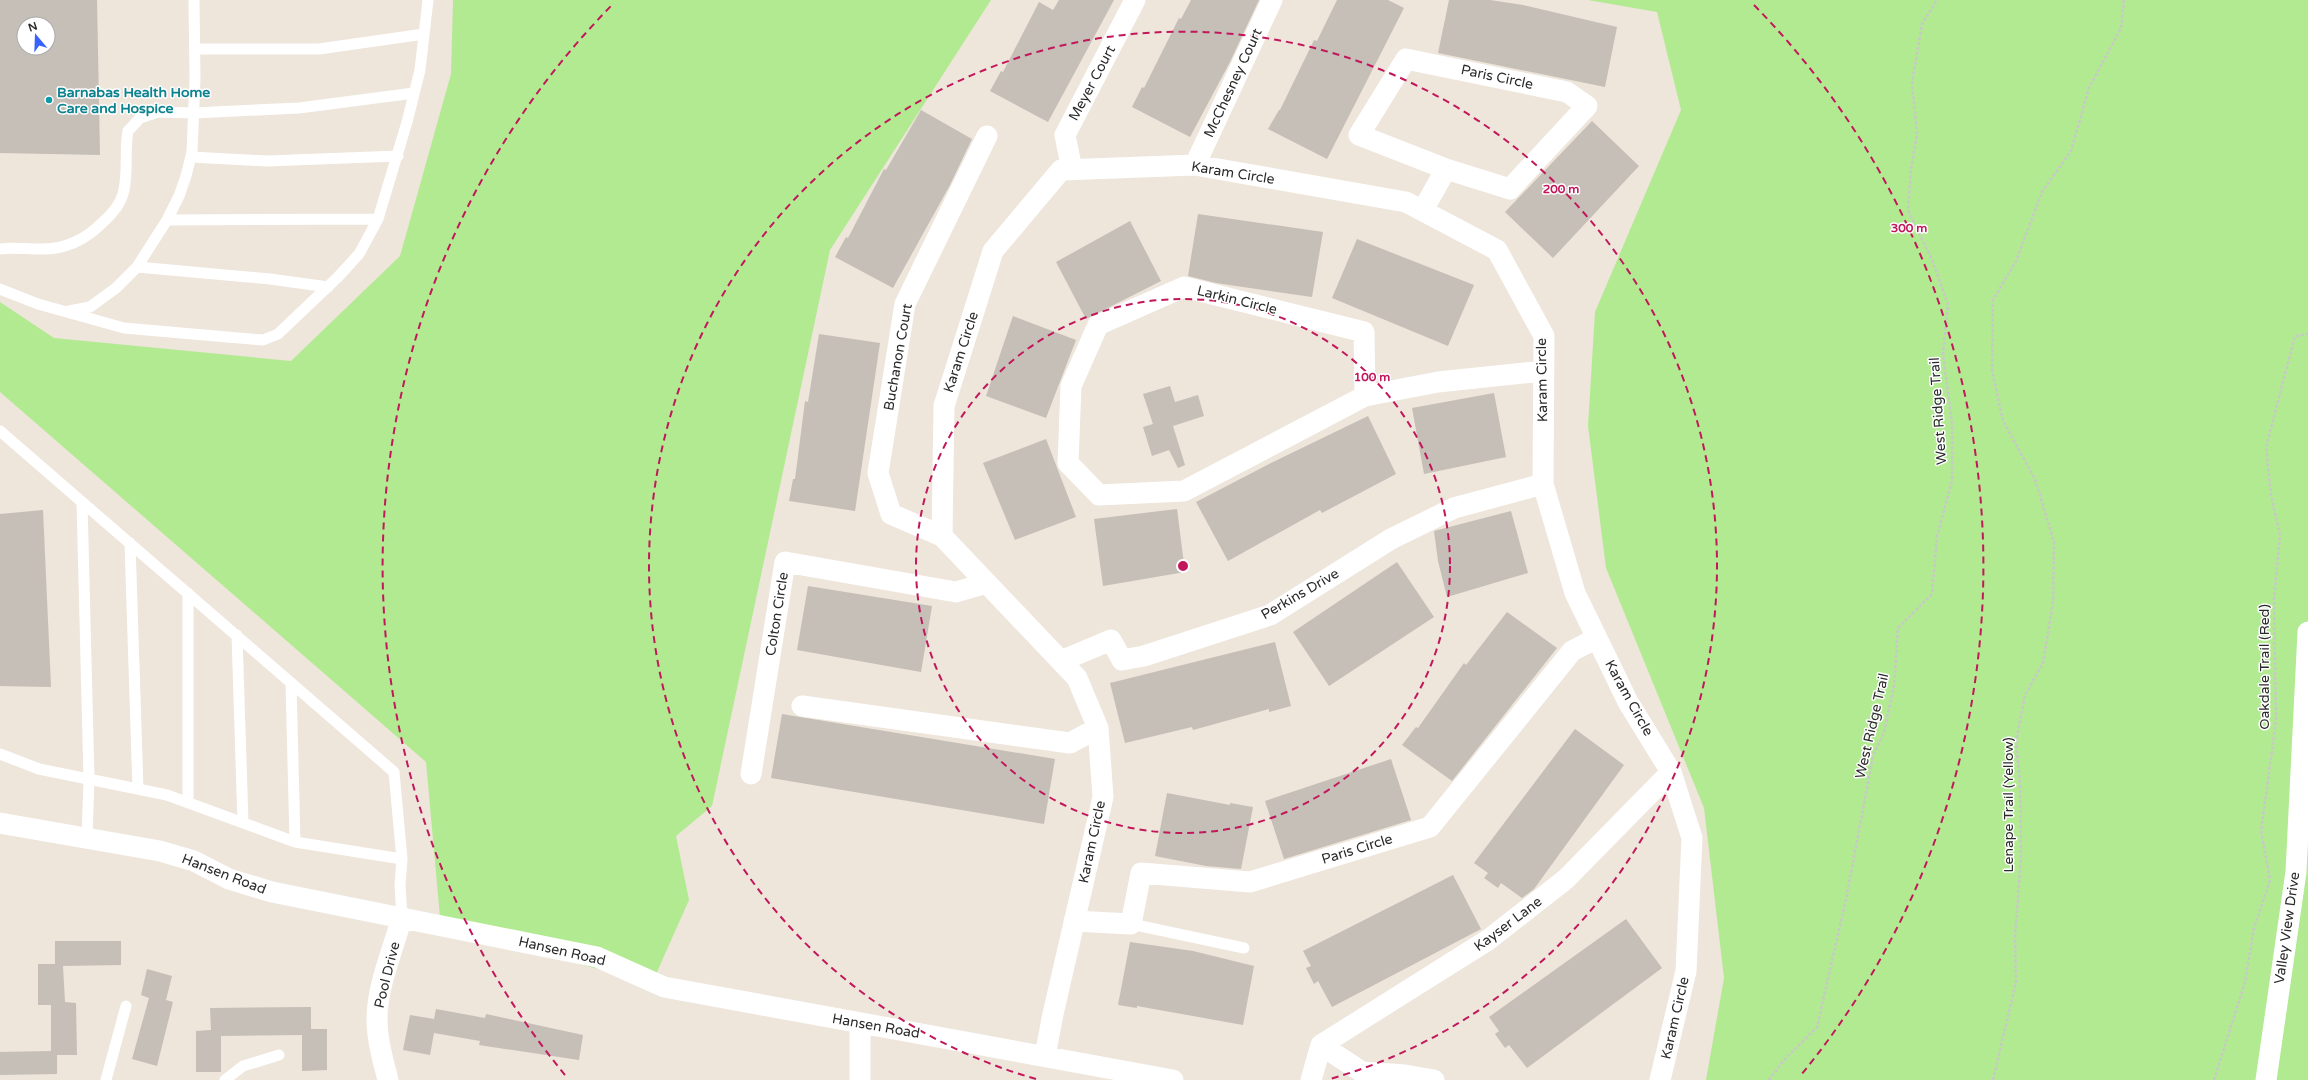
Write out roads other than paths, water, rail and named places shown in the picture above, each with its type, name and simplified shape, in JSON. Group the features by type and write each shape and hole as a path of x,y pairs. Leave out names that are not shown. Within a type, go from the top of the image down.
{"street":[{"name":"Meyer Court","path":"1072,170 1065,135 1135,0"},
{"name":"McChesney Court","path":"1195,165 1272,0"},
{"name":"Paris Circle","path":"1406,58 1567,92 1587,106 1510,189 1446,169 1359,135 1406,58"},
{"name":"Buchanon Court","path":"942,536 891,514 878,473 905,304 987,136"},
{"name":"Karam Circle","path":"1045,1056 1102,797 1098,728 1077,678 942,536 944,406 993,251 1061,170 1195,165 1406,202 1497,250 1544,336 1543,484 1575,593 1628,702 1671,772 1692,838 1686,971 1660,1080"},
{"path":"1422,210 1446,169"},
{"name":"Larkin Circle","path":"1365,396 1364,332 1184,286 1098,325 1071,386 1068,462 1099,495 1184,491 1365,396 1438,382 1543,371"},
{"name":"Perkins Drive","path":"1061,661 1111,640 1122,660 1144,656 1270,615 1391,539 1454,508 1543,484"},
{"name":"Colton Circle","path":"751,774 785,562 956,592 987,583"},
{"name":"Valley View Drive","path":"2266,1080 2296,872 2308,632"},
{"name":"Paris Circle","path":"1131,924 1141,873 1250,882 1430,827 1572,651 1597,638"},
{"path":"802,706 1070,743 1098,728"},
{"name":"Kayser Lane","path":"1321,1045 1488,940 1566,879 1671,772"},
{"name":"Hansen Road","path":"0,823 166,853 194,861 229,879 272,892 597,957 664,987 1173,1080"},
{"name":"Pool Drive","path":"388,1080 379,1045 377,1019 379,997 402,917"},
{"path":"1074,922 1131,924"},
{"path":"860,1023 860,1080"},
{"path":"1311,1080 1321,1045 1362,1072 1405,1075 1434,1080"}],"lane":[{"path":"58,310 75,311 90,307 116,288 137,267 168,220 186,176 191,157 195,49 194,0"},
{"path":"0,289 58,310 124,328 263,340 278,334 328,287 359,254 378,219 398,156 420,70 428,0"},
{"path":"195,49 319,49 424,34"},
{"path":"0,250 10,248 57,248 76,242 92,233 110,215 123,196 127,175 127,137 132,124 144,116 158,112 193,113 299,108 414,93"},
{"path":"191,157 267,161 398,156"},
{"path":"168,220 378,219"},
{"path":"137,267 270,279 328,287"},
{"path":"0,431 394,772 402,859 400,885 402,917"},
{"path":"82,502 89,780 87,838"},
{"path":"130,544 138,789"},
{"path":"188,593 188,803"},
{"path":"237,636 243,823"},
{"path":"291,683 295,842"},
{"path":"0,754 39,769 167,795 295,842 402,859"},
{"path":"1131,924 1244,948"},
{"path":"106,1080 126,1006"},
{"path":"225,1080 243,1066 279,1055"}],"place":[{"name":"Barnabas Health Home Care and Hospice","path":"49,100"}]}
